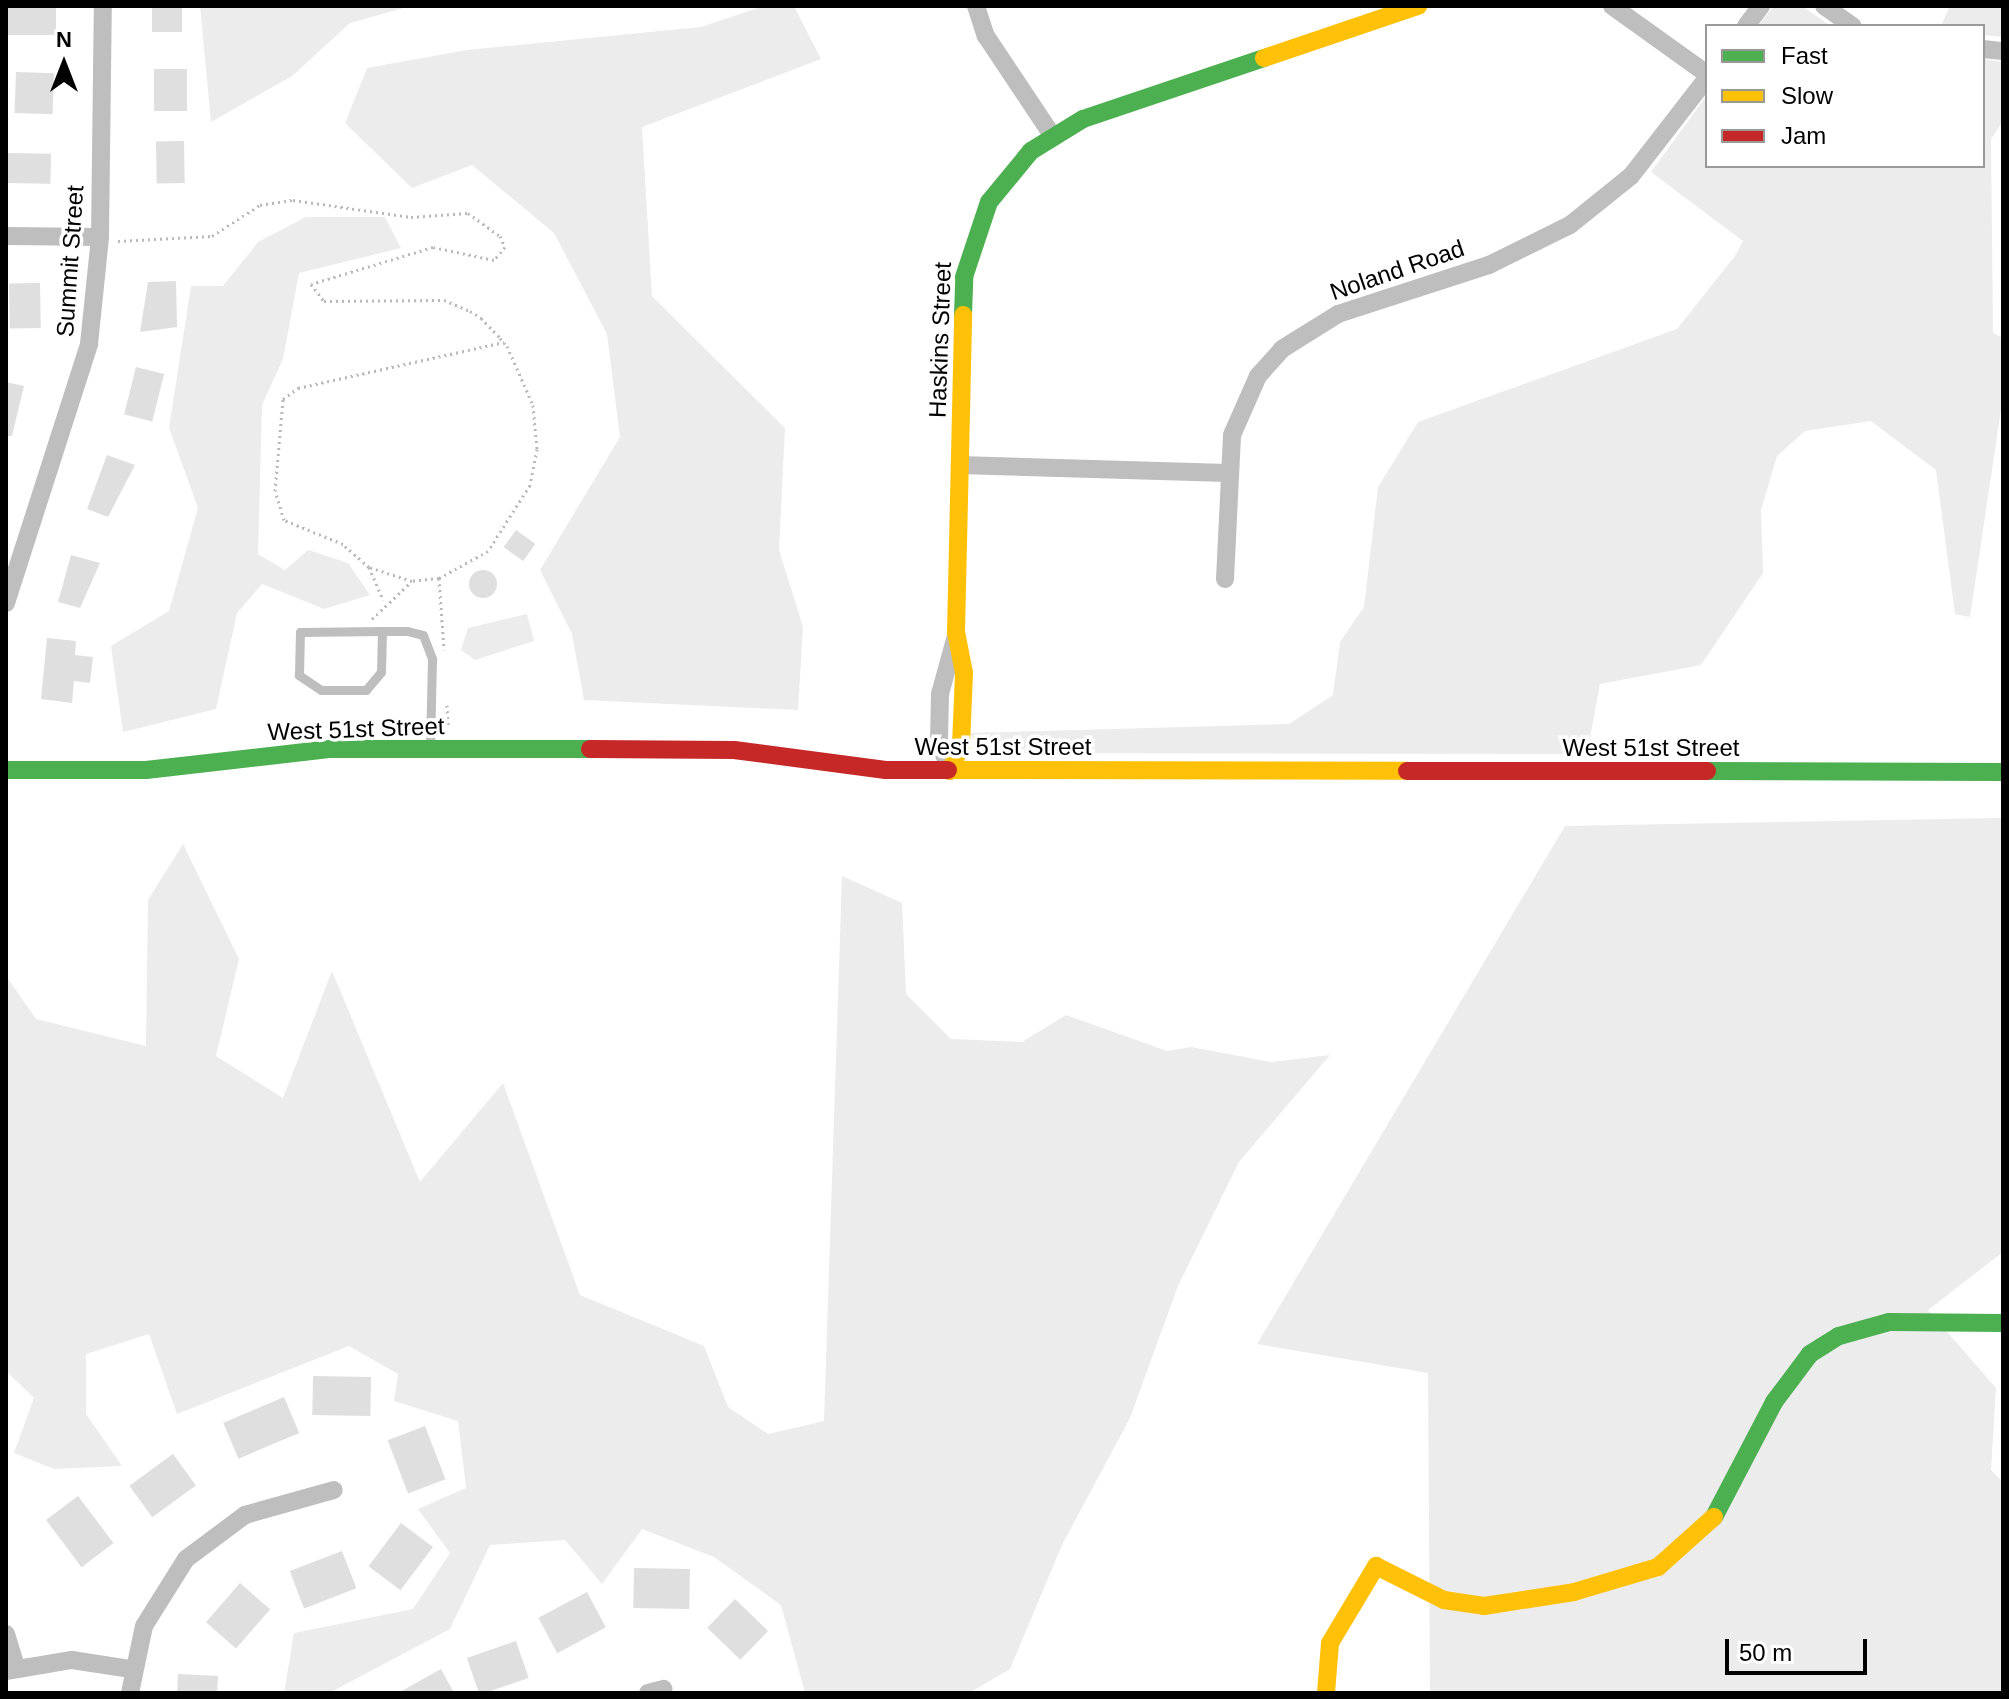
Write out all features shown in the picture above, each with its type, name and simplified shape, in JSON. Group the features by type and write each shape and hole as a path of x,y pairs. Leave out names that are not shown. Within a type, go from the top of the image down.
{"street":[{"name":"Summit Street","path":"6,603 89,344 105,239 103,6"},
{"path":"976,6 986,36 1052,135"},
{"name":"Haskins Street","path":"950,771 961,745 956,632 960,465 971,241 1012,170 1052,135 1116,105 1418,6"},
{"path":"1612,6 1705,75"},
{"path":"1748,24 1761,6"},
{"path":"1824,6 1850,24"},
{"name":"Noland Road","path":"1225,579 1227,473 1243,406 1282,349 1338,314 1489,265 1570,225 1631,176 1705,79"},
{"path":"6,236 105,239"},
{"path":"960,465 1227,473"},
{"name":"West 51st Street","path":"6,770 146,770 304,750 710,749 866,769 950,771 2003,772"},
{"path":"1326,1693 1330,1643 1376,1566 1444,1600 1484,1606 1590,1588 1658,1567 1712,1521 1774,1402 1810,1354 1839,1336 1889,1322 2003,1323"},
{"path":"130,1693 131,1669 160,1592 211,1534 245,1515 334,1490"},
{"path":"6,1634 11,1669 72,1660 131,1669"}],"lane":[{"path":"376,631 381,672 366,690 321,690 299,675 300,632 376,631 416,632 430,646 430,749"}],"path":[{"path":"105,239 212,236 260,205 293,200 411,217 468,213 500,236 498,257 482,260 433,247 321,275 311,290 324,301 444,300 470,311 504,342 533,405 537,449 530,485 488,551 439,578 412,581 369,567 343,544 292,526 278,510 286,394 504,342"},
{"path":"369,567 384,602"},
{"path":"376,631 372,616 384,602 412,581"}],"shaded area":[{"path":"200,6 411,6 350,23 292,76 211,122"},
{"path":"764,6 794,6 821,59 642,127 652,296 785,428 779,550 803,627 798,710 584,700 572,634 540,570 620,437 607,334 554,233 472,165 412,188 345,123 367,68 467,50 701,27"},
{"path":"1774,6 1802,6 1828,24 1760,24"},
{"path":"1950,6 2003,6 2003,37 1985,35 1985,24 1942,24"},
{"path":"1985,59 2003,62 2003,121 1991,139 1993,333 2003,338 2003,396 1970,617 1955,614 1936,470 1871,421 1805,431 1777,456 1761,510 1763,573 1701,665 1600,684 1587,754 992,753 975,741 970,733 1289,724 1333,695 1340,642 1364,607 1378,487 1418,422 1677,329 1735,256 1743,241 1651,172 1705,98 1705,168 1985,168"},
{"path":"306,217 385,217 401,248 299,273 283,359 262,405 258,554 285,570 308,550 348,563 370,595 324,609 262,584 237,613 216,709 123,732 111,646 169,611 198,508 169,428 191,286 223,286 258,242"},
{"path":"527,614 534,641 475,660 461,650 468,628"},
{"path":"2003,818 2003,1252 1928,1310 1996,1388 1991,1470 2003,1482 2003,1693 1430,1693 1428,1373 1257,1344 1565,826"},
{"path":"183,844 239,959 216,1056 283,1098 332,971 420,1182 503,1083 580,1295 704,1346 728,1407 768,1434 824,1421 842,876 902,903 906,994 951,1039 1022,1042 1066,1015 1167,1051 1191,1047 1271,1062 1330,1055 1239,1162 1178,1286 1130,1418 1062,1545 1010,1669 969,1693 805,1693 781,1605 714,1557 642,1529 602,1584 565,1540 490,1545 450,1629 329,1693 284,1693 294,1633 413,1609 450,1553 418,1509 466,1488 458,1421 394,1401 398,1374 349,1346 177,1414 149,1334 86,1354 86,1414 122,1466 54,1469 14,1453 34,1398 6,1371 6,976 36,1019 146,1046 148,900"}],"building":[{"path":"6,6 56,6 56,35 6,35"},
{"path":"152,6 182,6 182,32 152,32"},
{"path":"154,69 187,69 187,111 154,111"},
{"path":"16,72 54,73 53,114 15,113"},
{"path":"156,141 184,141 185,183 157,183"},
{"path":"6,153 51,154 50,184 6,183"},
{"path":"176,281 177,327 140,332 148,282"},
{"path":"40,283 41,328 10,329 9,284"},
{"path":"136,367 164,374 152,422 124,415"},
{"path":"6,382 24,386 12,436 6,436"},
{"path":"107,455 135,465 108,517 87,509"},
{"path":"516,530 535,544 523,561 504,547"},
{"path":"71,555 100,563 80,608 58,602"},
{"path":"483,570 493,574 497,584 493,594 483,598 473,594 469,584 473,574"},
{"path":"47,638 76,641 75,655 93,657 90,683 74,681 72,703 41,699"},
{"path":"313,1376 371,1377 370,1416 312,1415"},
{"path":"284,1397 299,1433 238,1459 223,1423"},
{"path":"425,1426 445,1479 408,1494 388,1440"},
{"path":"173,1454 196,1486 152,1517 129,1486"},
{"path":"78,1496 114,1543 82,1567 46,1520"},
{"path":"401,1523 433,1547 400,1590 369,1566"},
{"path":"342,1551 356,1588 304,1608 290,1571"},
{"path":"634,1568 690,1569 689,1609 633,1608"},
{"path":"240,1583 270,1609 236,1648 206,1622"},
{"path":"587,1592 606,1627 557,1653 538,1618"},
{"path":"735,1599 768,1631 740,1660 707,1628"},
{"path":"516,1641 529,1678 479,1693 467,1658"},
{"path":"441,1669 454,1693 398,1693"},
{"path":"178,1674 218,1676 217,1693 177,1693"}],"traffic: fast":[{"path":"963,315 964,277 989,202 1031,151 1083,119 1264,58"},
{"path":"6,770 146,770 329,749 590,749"},
{"path":"1707,771 2003,772"},
{"path":"1714,1517 1774,1402 1810,1354 1839,1336 1889,1322 2003,1323"}],"traffic: slow":[{"path":"1264,58 1418,6"},
{"path":"950,771 961,745 964,673 956,632 963,315"},
{"path":"948,770 1407,771"},
{"path":"1326,1693 1330,1643 1376,1566 1444,1600 1484,1606 1574,1592 1658,1567 1714,1517"}],"traffic: jam":[{"path":"590,749 734,750 886,770 948,770"},
{"path":"1407,771 1707,771"}]}
